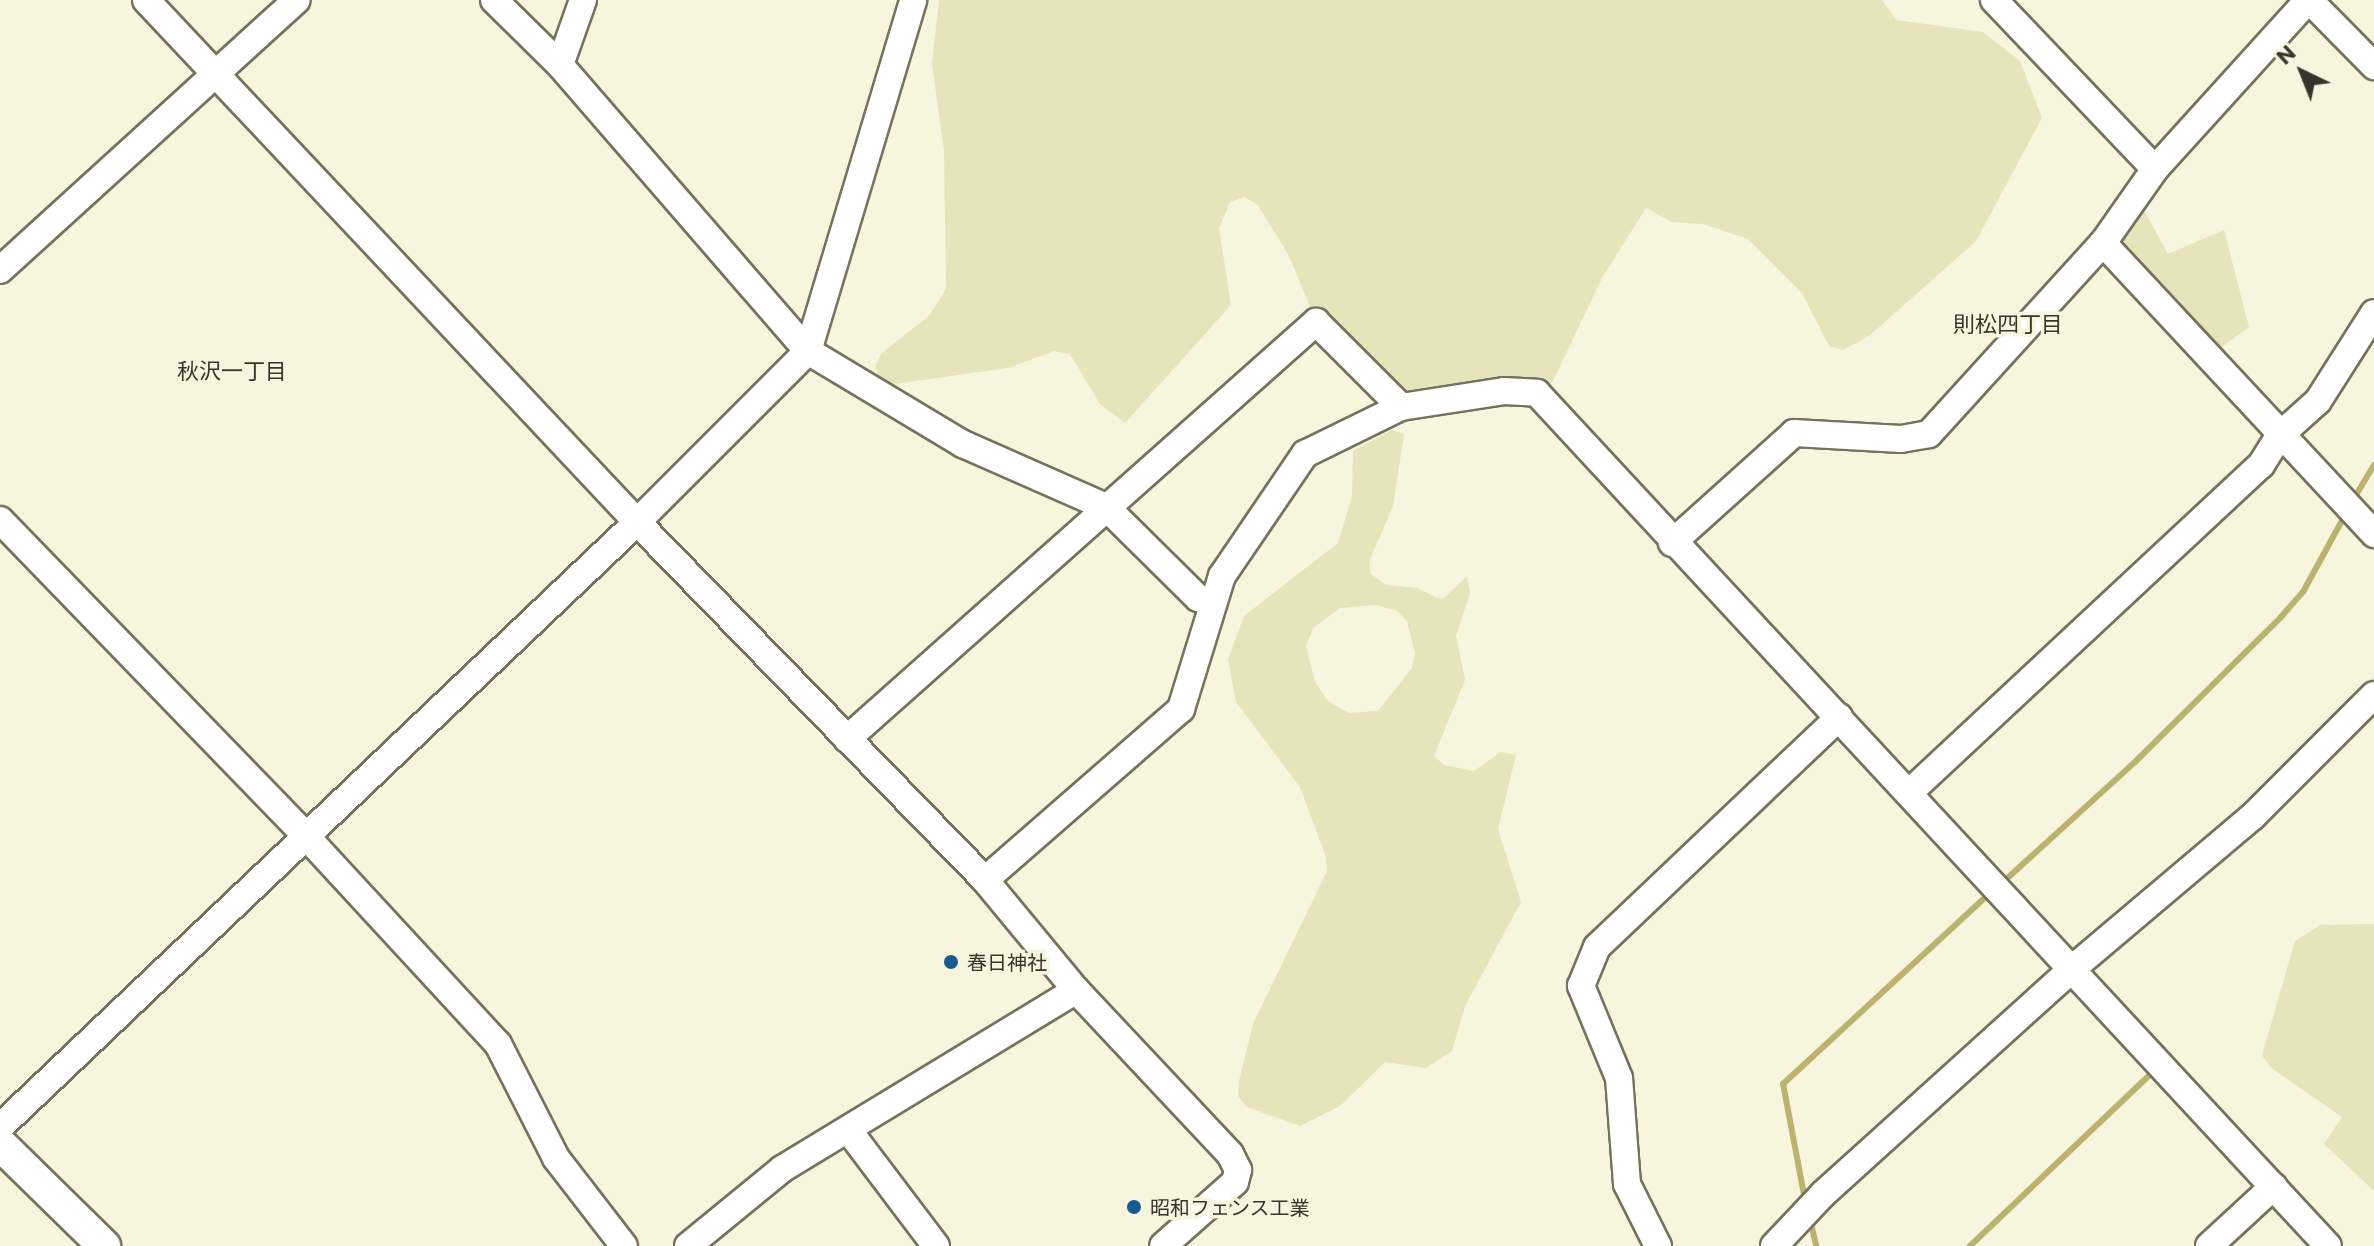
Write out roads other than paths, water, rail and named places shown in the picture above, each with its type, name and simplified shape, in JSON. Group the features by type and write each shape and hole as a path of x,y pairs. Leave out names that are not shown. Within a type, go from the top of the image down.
{"main road":[{"path":"0,1144 104,1246"}],"street":[{"path":"146,0 637,522 985,880 1076,990 1235,1163 1235,1182 1163,1246"},
{"path":"0,270 297,0"},
{"path":"494,0 560,65 808,351 963,444 1106,507 1198,598 1211,602"},
{"path":"560,65 583,0"},
{"path":"0,1127 637,522 808,351 913,0"},
{"path":"1994,0 2155,169"},
{"path":"1672,543 1794,433 1901,439 1929,434 2103,243 2155,169 2309,0 2374,66"},
{"path":"2103,243 2279,436 2374,534"},
{"path":"1910,792 2261,465 2279,436 2318,401 2374,313"},
{"path":"847,739 1316,322 1401,407"},
{"path":"985,880 1181,709 1211,602 1261,512 1305,454 1401,407 1504,391 1537,393 1672,543 1910,792 2328,1246"},
{"path":"0,520 305,835 498,1044 556,1158 624,1246"},
{"path":"1774,1246 1823,1194 2072,969 2253,816 2374,695"},
{"path":"1658,1246 1627,1184 1619,1078 1581,986 1597,947 1839,717"},
{"path":"688,1246 782,1169 1076,990"},
{"path":"849,1131 936,1246"},
{"path":"2209,1246 2274,1186"}],"waterway":[{"path":"2353,500 2374,465"},
{"path":"2002,883 2135,762 2281,617 2303,592 2346,513"},
{"path":"1805,1200 1783,1084 1990,893"},
{"path":"1970,1246 2153,1072"},
{"path":"1810,1219 1816,1246"}],"place":[{"name":"春日神社","path":"951,962"},
{"name":"昭和フェンス工業","path":"1134,1207"}],"district":[{"name":"則松四丁目","path":"2008,324"},
{"name":"秋沢一丁目","path":"232,371"}]}
